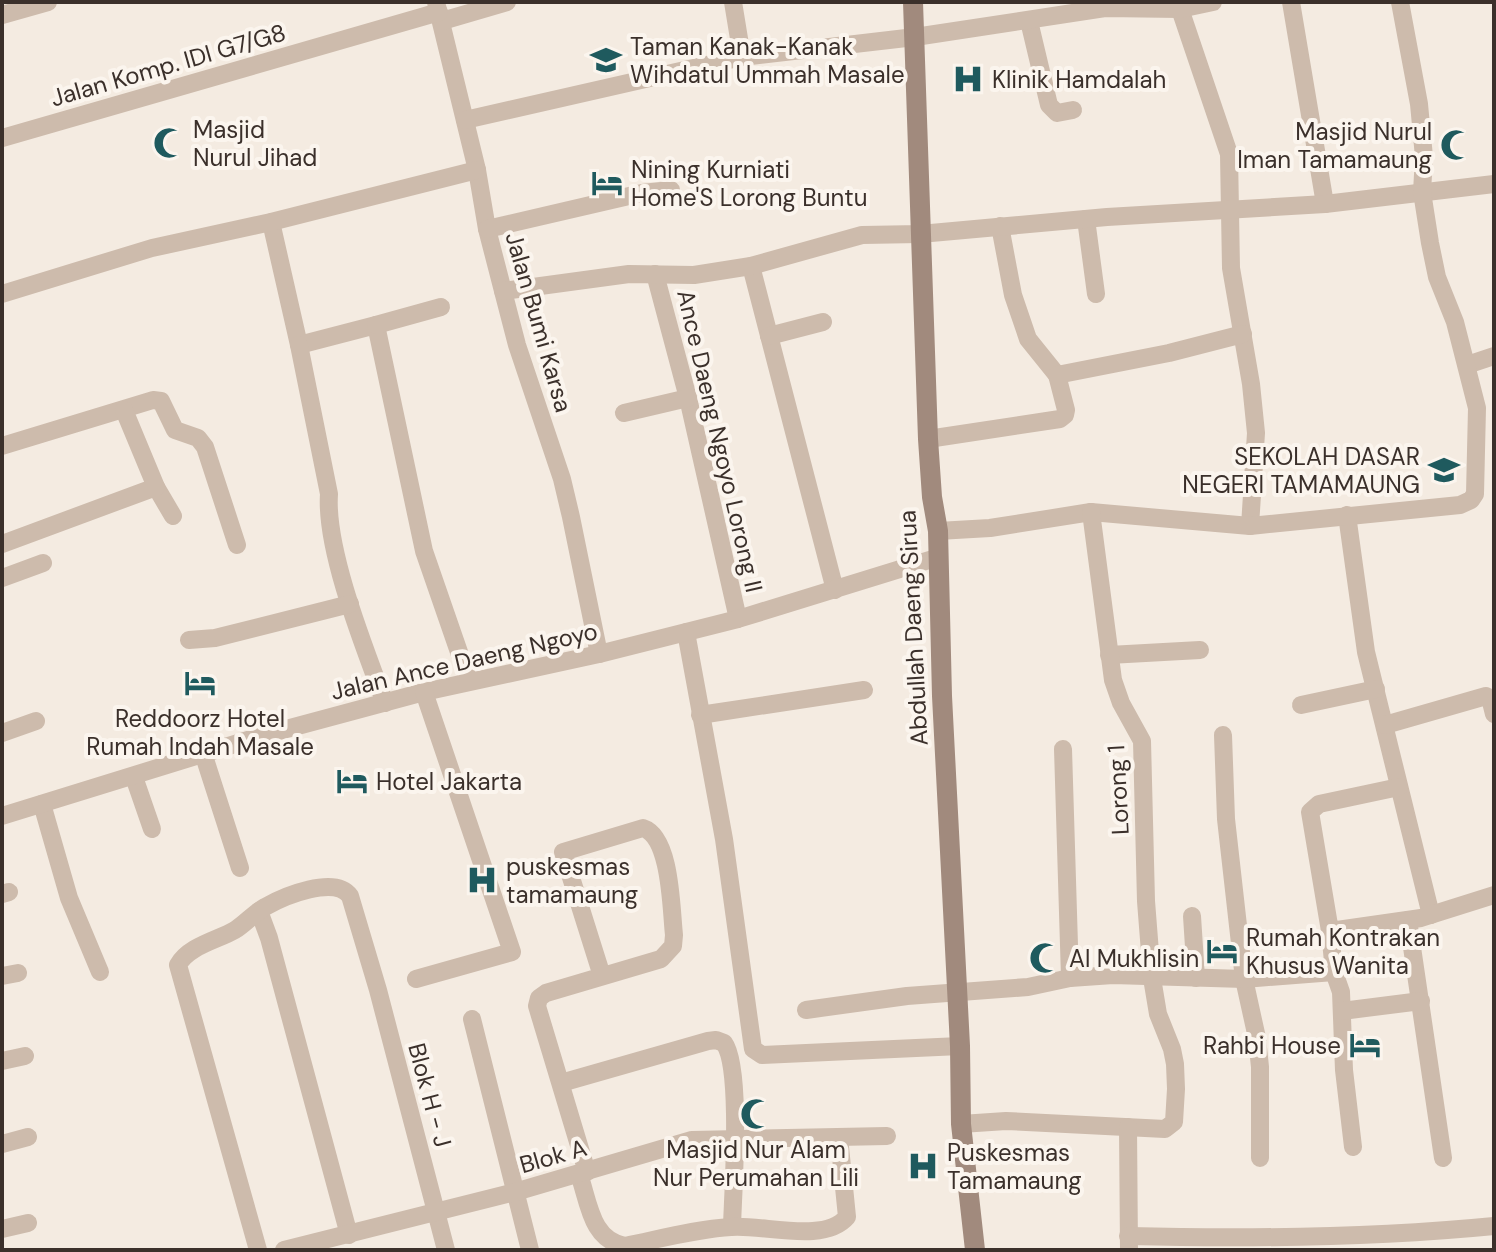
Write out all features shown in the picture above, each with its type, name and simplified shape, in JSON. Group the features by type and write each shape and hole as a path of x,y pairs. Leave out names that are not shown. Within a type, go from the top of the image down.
{"main road":[{"name":"Abdullah Daeng Sirua","path":"913,2 928,439 938,531 961,1124 975,1250"}],"street":[{"path":"2,15 48,2"},
{"name":"Jalan Komp. IDI G7/G8","path":"2,138 439,12 507,2"},
{"path":"733,2 742,57"},
{"path":"465,120 742,57 1029,21 1104,5 1182,6 1213,2"},
{"path":"1291,2 1325,204"},
{"path":"938,531 990,528 1091,512 1250,526 1460,505 1475,494 1485,451 1467,365 1455,322 1437,277 1422,192 1424,157 1419,104 1400,2"},
{"path":"1182,6 1227,145 1231,268 1256,433 1250,526"},
{"name":"Jalan Bumi Karsa","path":"439,12 503,291 529,386 562,479 599,654"},
{"path":"1029,21 1049,105 1057,113 1073,110"},
{"path":"2,294 152,248 271,222 477,170"},
{"path":"503,291 629,274 694,275 751,266 848,237 1325,204 1494,184"},
{"path":"487,229 642,193 671,190"},
{"path":"1086,219 1096,294"},
{"path":"271,222 329,494 327,518 350,604 385,703"},
{"path":"928,439 1063,418 1066,410 1057,375 1024,330 1010,284 1000,226"},
{"path":"751,266 835,590"},
{"name":"Ance Daeng Ngoyo Lorong II","path":"655,274 688,398 738,619"},
{"path":"299,345 441,307"},
{"path":"769,336 823,322"},
{"path":"376,325 424,551 469,681"},
{"path":"1057,375 1169,353 1243,334"},
{"path":"1467,365 1494,356"},
{"path":"624,413 688,398"},
{"path":"2,446 153,400 161,401 175,430 202,441 237,545"},
{"path":"124,410 156,487 173,516"},
{"path":"2,544 156,487"},
{"name":"Lorong 1","path":"1091,512 1113,680 1121,703 1142,741 1146,901 1152,978 1158,1014 1175,1064 1174,1122 1165,1129 1128,1127"},
{"path":"1347,515 1366,652 1431,915"},
{"name":"Jalan Ance Daeng Ngoyo","path":"2,816 203,753 424,692 599,654 738,619 939,557"},
{"path":"2,578 43,563"},
{"path":"189,640 215,638 350,604"},
{"path":"686,632 724,839 755,1052 762,1055 960,1046"},
{"path":"1109,655 1200,650"},
{"path":"1301,705 1376,689"},
{"path":"700,715 864,690"},
{"path":"416,979 512,952 424,692"},
{"path":"1385,725 1486,696 1490,698 1494,714"},
{"path":"2,733 36,721"},
{"path":"1223,735 1226,819 1244,979 1260,1067 1260,1158"},
{"path":"1063,749 1070,978"},
{"path":"203,753 240,868"},
{"path":"134,777 152,829"},
{"path":"1353,1147 1344,1070 1341,992 1334,972 1310,812 1319,804 1399,787"},
{"path":"42,804 69,898 100,972"},
{"path":"602,976 563,852 643,828 650,830 664,853 673,946 661,959 558,989 537,1002 561,1083 595,1224 600,1233 613,1243 625,1246 732,1226 815,1231 828,1229 844,1221 847,1212 839,1137"},
{"name":"Blok H - J","path":"259,911 290,896 330,886 345,890 350,896 378,990 446,1250"},
{"path":"1330,931 1431,915 1494,895"},
{"path":"258,1250 178,965 183,956 235,930 259,911 349,1235"},
{"path":"1192,916 1196,978"},
{"path":"1408,920 1443,1158"},
{"path":"806,1010 907,996 1028,987 1070,978 1113,975 1244,979 1334,972"},
{"path":"1342,1011 1421,1001"},
{"path":"472,1019 530,1250"},
{"path":"561,1083 708,1041 721,1041 729,1049 732,1062 736,1138 732,1226"},
{"path":"2,1061 25,1056"},
{"path":"961,1124 1006,1121 1128,1127 1129,1243 1279,1244 1494,1226"},
{"name":"Blok A","path":"284,1250 515,1192 692,1140 887,1136"},
{"path":"2,1144 28,1137"},
{"path":"2,1229 28,1223"}],"place":[{"name":"Taman Kanak-Kanak Wihdatul Ummah Masale","path":"606,60"},
{"name":"Klinik Hamdalah","path":"968,79"},
{"name":"Masjid Nurul Jihad","path":"169,143"},
{"name":"Masjid Nurul Iman Tamamaung","path":"1456,145"},
{"name":"Nining Kurniati Home'S Lorong Buntu","path":"607,183"},
{"name":"SEKOLAH DASAR NEGERI TAMAMAUNG","path":"1444,470"},
{"name":"Reddoorz Hotel Rumah Indah Masale","path":"200,683"},
{"name":"Hotel Jakarta","path":"352,781"},
{"name":"puskesmas tamamaung","path":"482,880"},
{"name":"Rumah Kontrakan Khusus Wanita","path":"1222,951"},
{"name":"Al Mukhlisin","path":"1045,958"},
{"name":"Rahbi House","path":"1365,1045"},
{"name":"Masjid Nur Alam Nur Perumahan Lili","path":"756,1114"},
{"name":"Puskesmas Tamamaung","path":"923,1166"}]}
